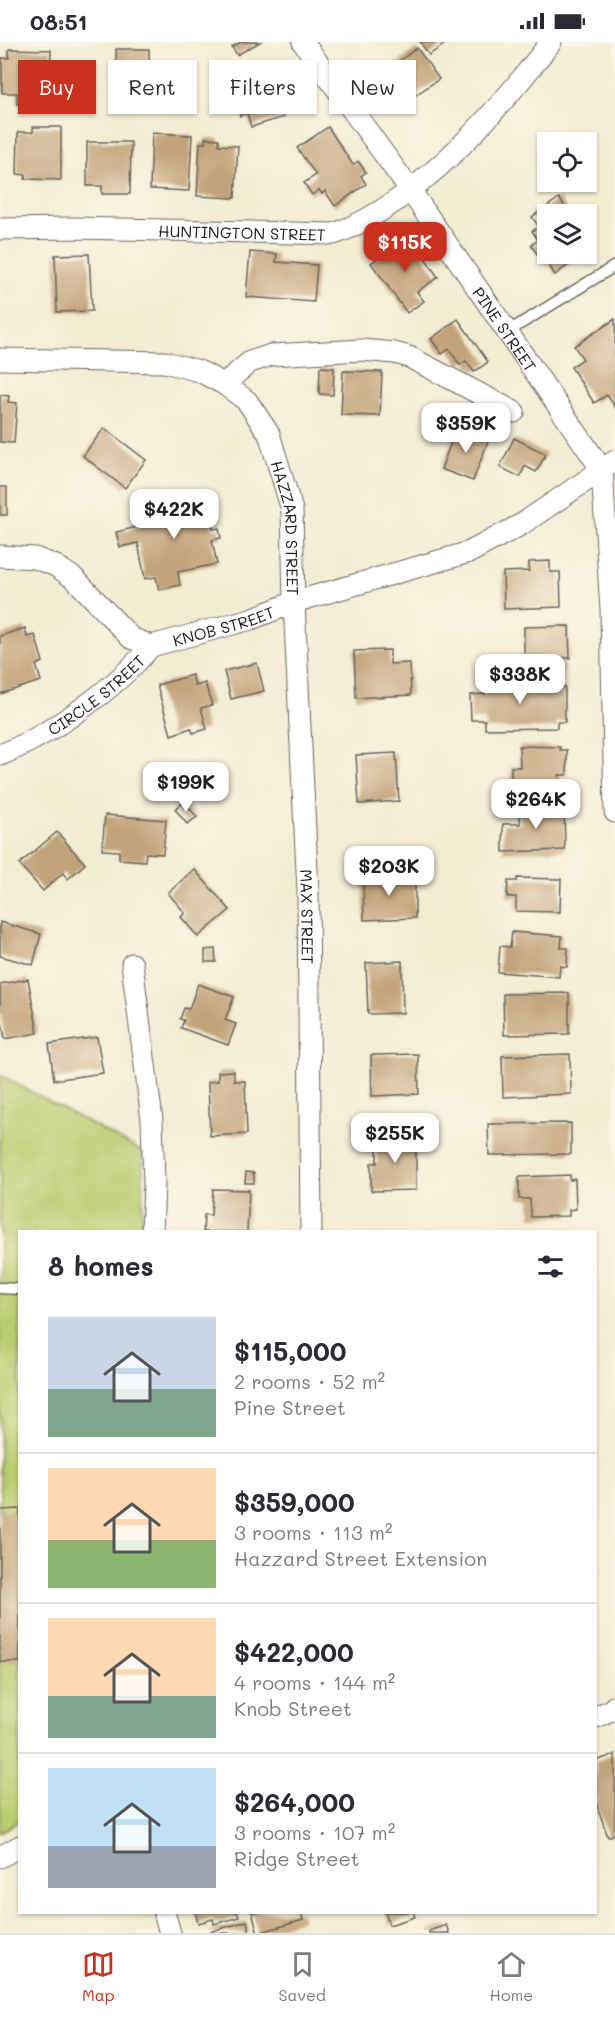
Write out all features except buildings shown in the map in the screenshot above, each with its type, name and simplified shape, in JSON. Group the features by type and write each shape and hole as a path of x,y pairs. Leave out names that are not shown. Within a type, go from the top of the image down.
{"street":[{"name":"PINE STREET","path":"303,42 410,190 507,332 608,466"},
{"name":"HUNTINGTON STREET","path":"0,230 74,228 333,234 353,227 410,190 451,156 519,83 551,42"},
{"path":"224,384 250,362 271,355 362,350 395,353 409,357 448,376 514,412"},
{"name":"HAZZARD STREET","path":"0,359 165,362 199,371 224,384 247,401 270,434 292,510 294,602 470,552 522,524 608,466"},
{"path":"608,466 615,812"},
{"name":"CIRCLE STREET","path":"0,556 35,558 56,566 75,579 131,638 151,646 133,667 102,692 49,730 0,755"},
{"name":"KNOB STREET","path":"151,646 251,619 294,602"},
{"name":"MAX STREET","path":"294,602 308,892 311,1230"},
{"path":"132,964 152,1120 154,1184 152,1230"},
{"path":"0,1857 18,1847"},
{"path":"165,1914 170,1933"}],"lane":[{"path":"507,332 615,266"},
{"path":"0,1288 18,1289"}],"green space":[{"path":"0,1075 143,1152 142,1230 18,1230 18,1821 0,1833"}]}
